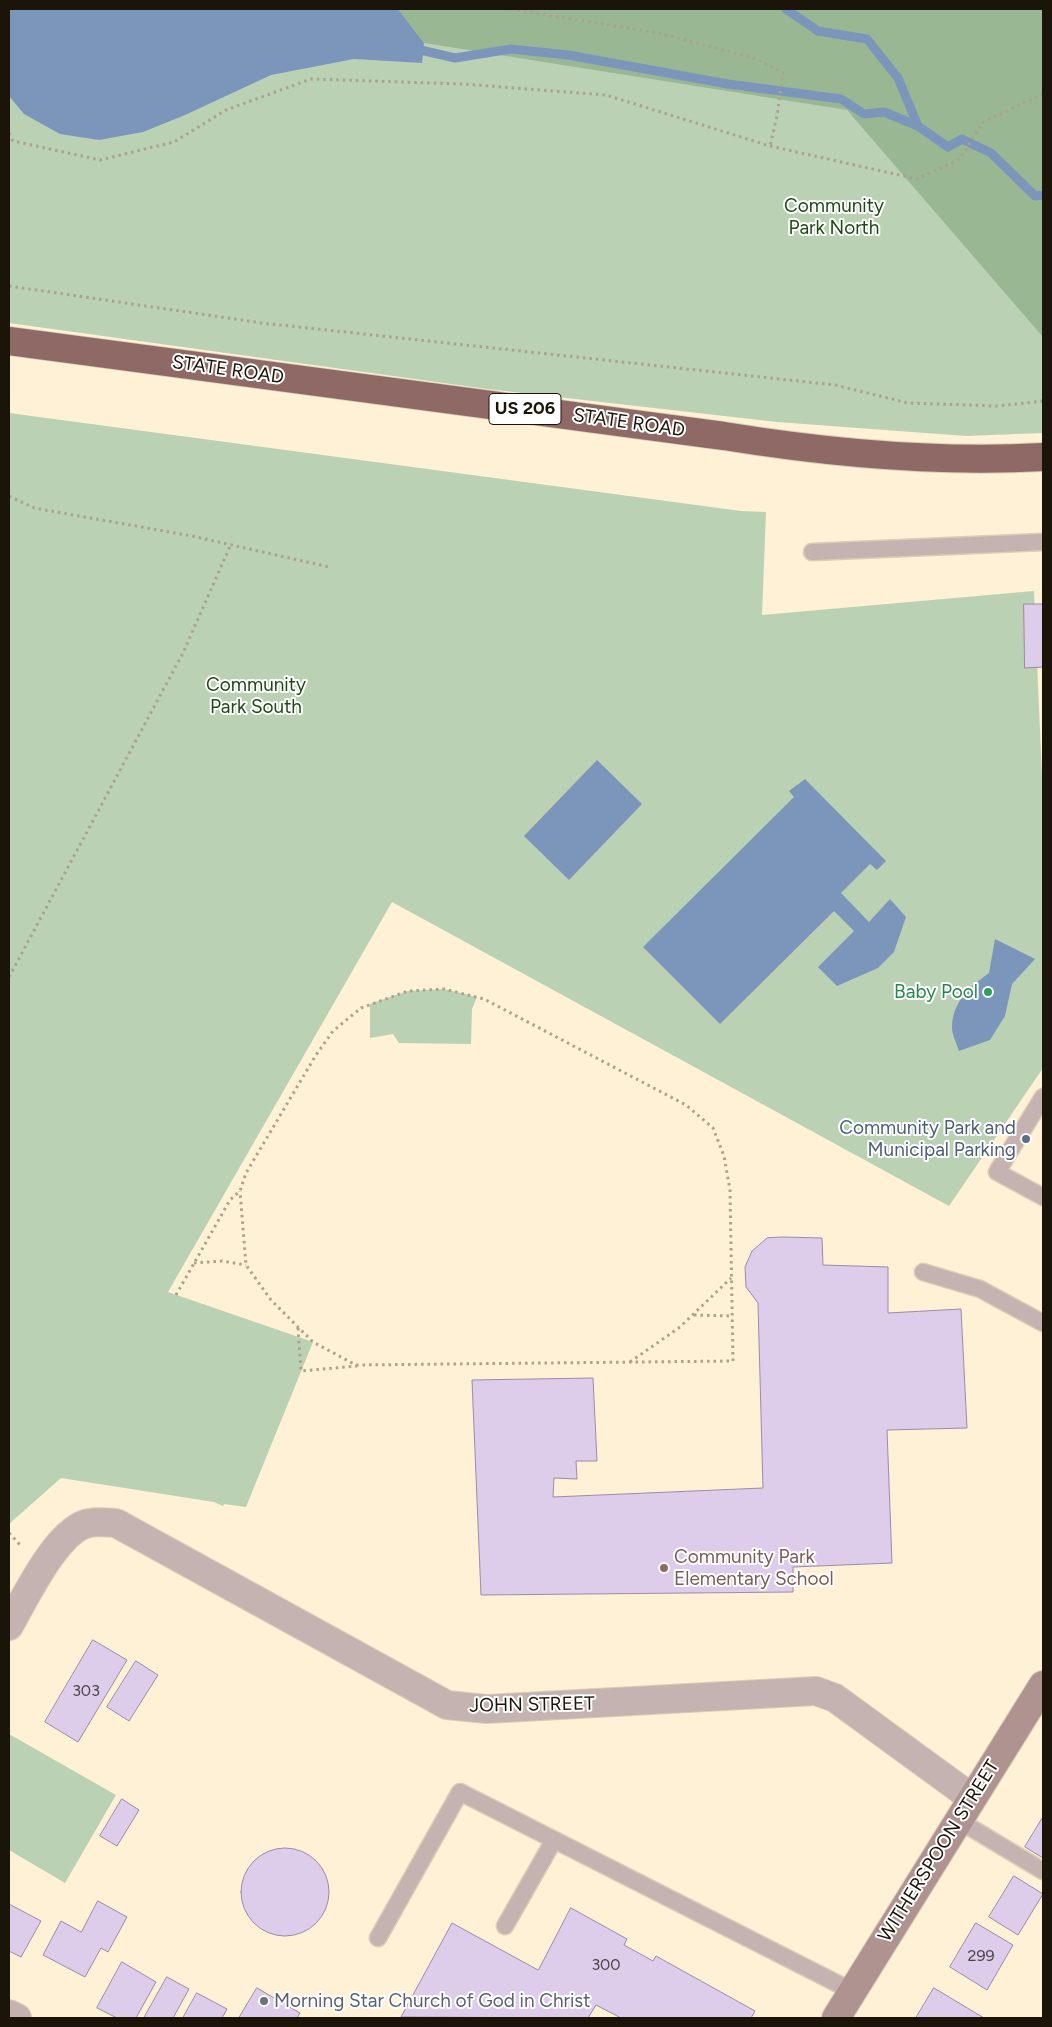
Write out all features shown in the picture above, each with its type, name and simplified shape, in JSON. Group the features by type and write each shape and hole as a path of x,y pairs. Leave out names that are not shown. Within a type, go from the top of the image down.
{"highway":[{"name":"STATE ROAD","path":"9,341 794,447 889,456 1043,457"}],"street":[{"name":"JOHN STREET","path":"9,1626 57,1545 70,1532 88,1522 116,1523 447,1705 487,1710 816,1692 835,1698 965,1809"},
{"name":"WITHERSPOON STREET","path":"836,2018 1043,1685"},
{"path":"9,2014 17,2018"}],"lane":[{"path":"812,552 1043,542"},
{"path":"1043,1097 997,1172 1043,1197"},
{"path":"923,1272 980,1289 1043,1323"},
{"path":"378,1938 460,1792 852,1991"},
{"path":"965,1809 1043,1871"},
{"path":"506,1926 554,1840"}],"path":[{"path":"511,9 660,33 757,59 783,74 777,116 770,146"},
{"path":"9,134 12,141 100,160 174,142 226,110 311,79 462,84 606,95 770,146 917,179 960,159 983,122 1043,94"},
{"path":"9,286 262,323 835,385 908,403 998,406 1043,401"},
{"path":"9,496 34,508 231,544 329,567"},
{"path":"9,977 183,653 231,544"},
{"path":"298,1327 302,1371 366,1366 733,1361 730,1190 724,1156 713,1128 686,1105 484,999 444,989 408,991 361,1008 333,1031 316,1055 246,1173 240,1191 246,1265 271,1300 298,1327 313,1342 356,1365 366,1366"},
{"path":"176,1295 230,1200 240,1191"},
{"path":"194,1264 222,1261 246,1265"},
{"path":"630,1362 680,1327 732,1277"},
{"path":"693,1315 732,1316"}],"green space":[{"name":"Community Park North","path":"9,9 1043,9 1043,433 966,436 777,422 487,389 9,323"},
{"path":"398,9 1043,9 1043,337 847,110 424,43"},
{"name":"Community Park South","path":"9,413 741,511 766,512 762,615 1034,591 1043,801 1043,1068 949,1206 392,902 168,1292 313,1342 246,1507 224,1504 223,1506 214,1502 61,1478 9,1524"},
{"path":"444,989 477,997 472,1009 471,1044 399,1043 393,1034 370,1038 370,1004 408,991"},
{"path":"9,1734 116,1795 65,1883 9,1850"}],"water":[{"path":"9,9 398,9 424,43 422,63 354,59 271,75 185,115 143,132 99,140 60,134 24,114 9,96"},
{"path":"597,760 642,804 569,880 524,836"},
{"path":"805,779 886,861 877,870 870,864 841,893 869,922 890,899 906,917 894,952 878,968 837,986 818,967 854,931 834,911 720,1024 643,947 794,797 789,791"},
{"name":"Baby Pool","path":"995,939 1035,959 1012,984 1005,1016 990,1040 959,1051 952,1031 953,1016 964,995 989,973"}],"building":[{"path":"1024,604 1043,604 1043,667 1025,668"},
{"path":"767,1238 822,1238 823,1265 888,1267 888,1313 961,1309 967,1428 887,1430 892,1563 793,1567 793,1592 481,1595 472,1380 593,1378 597,1461 576,1461 577,1479 554,1478 553,1497 763,1488 758,1303 746,1287 745,1267 752,1251"},
{"path":"93,1640 127,1660 78,1742 45,1722"},
{"path":"136,1661 158,1675 129,1721 107,1707"},
{"path":"122,1799 139,1810 117,1846 100,1836"},
{"path":"1043,1817 1043,1858 1025,1847"},
{"path":"285,1848 302,1852 316,1861 325,1875 329,1892 325,1909 316,1923 302,1932 285,1936 268,1932 254,1923 245,1909 241,1892 245,1875 254,1861 268,1852"},
{"path":"1014,1876 1043,1894 1018,1935 989,1917"},
{"path":"98,1901 127,1917 108,1952 101,1948 85,1977 43,1955 61,1921 81,1932"},
{"path":"9,1904 41,1921 21,1957 9,1951"},
{"path":"571,1908 627,1939 624,1945 653,1961 656,1956 755,2011 751,2018 621,2018 596,2005 588,2018 401,2017 452,1923 538,1970"},
{"path":"976,1923 1013,1945 987,1990 950,1967"},
{"path":"122,1962 156,1982 136,2018 117,2018 97,2008"},
{"path":"167,1977 189,1989 173,2018 144,2018"},
{"name":"Morning Star Church of God in Christ","path":"257,1988 300,2013 297,2018 239,2018"},
{"path":"934,1988 984,2018 916,2018"},
{"path":"197,1993 227,2009 222,2018 183,2018"}],"waterway":[{"path":"786,9 818,31 867,39 898,78 918,126"},
{"path":"412,48 455,58 511,49 568,55 728,84 841,99 864,114 884,112 918,126 948,147 962,139 991,153 1035,196 1043,195"}],"place":[{"name":"Baby Pool","path":"988,992"},
{"name":"Community Park and Municipal Parking","path":"1026,1139"},
{"name":"Community Park Elementary School","path":"664,1568"},
{"name":"Morning Star Church of God in Christ","path":"264,2001"}]}
